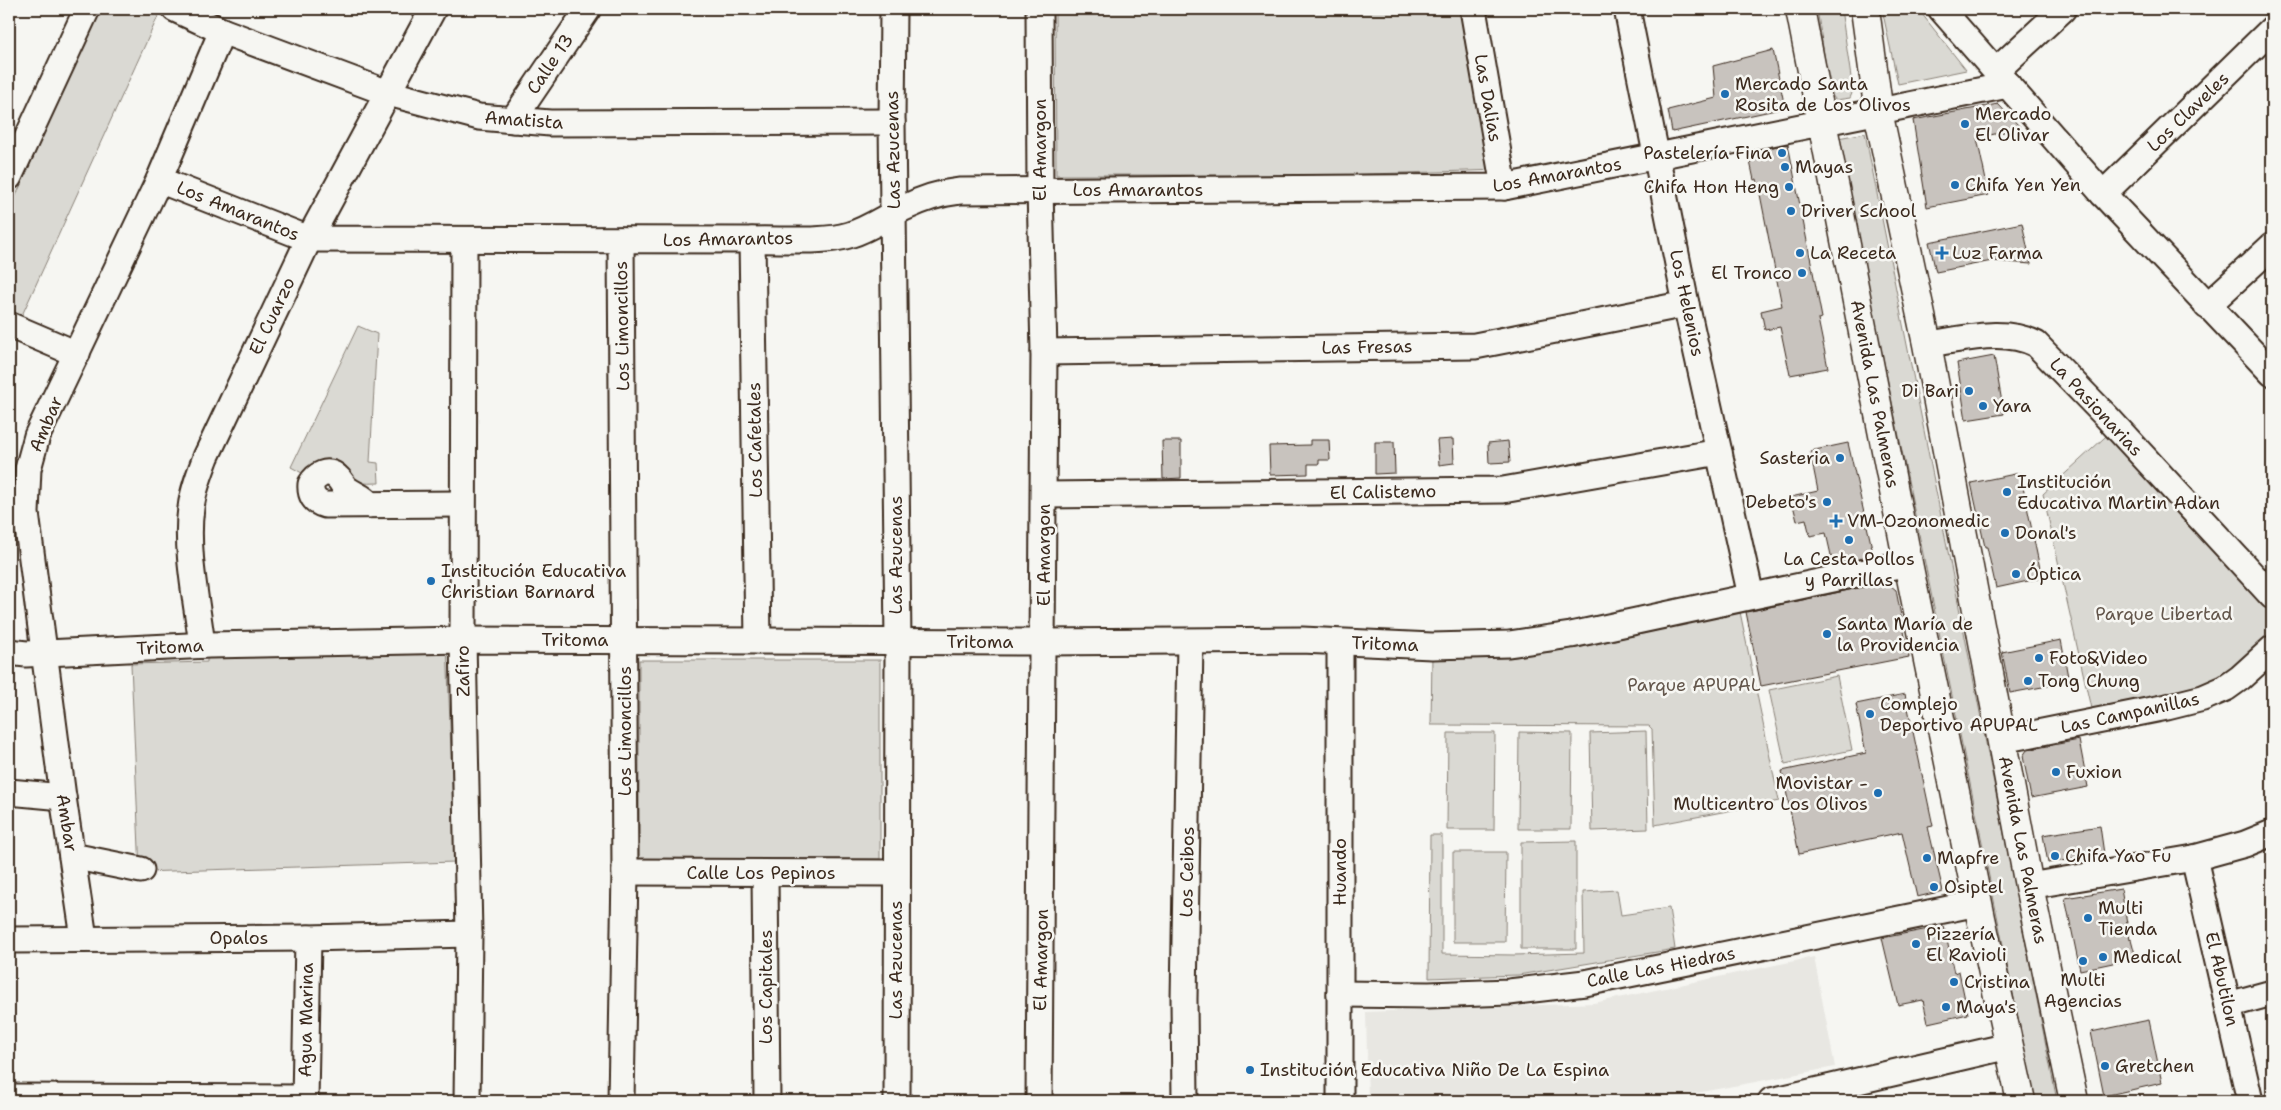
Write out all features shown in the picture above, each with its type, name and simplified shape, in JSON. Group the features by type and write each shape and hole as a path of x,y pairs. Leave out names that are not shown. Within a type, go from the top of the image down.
{"main road":[{"name":"Avenida Las Palmeras","path":"1800,9 1908,563 2021,1101"},
{"name":"Avenida Las Palmeras","path":"1865,9 1878,111 1927,344 2029,886 2074,1101"}],"street":[{"path":"9,177 87,9"},
{"name":"Amatista","path":"174,9 222,30 388,93 480,117 550,123 892,122"},
{"name":"El Cuarzo","path":"202,645 189,536 191,508 196,484 206,457 309,240 432,9"},
{"name":"Calle 13","path":"513,120 588,9"},
{"name":"Las Azucenas","path":"893,9 892,122 898,642 896,1101"},
{"name":"El Amargon","path":"1039,1101 1044,495 1040,9"},
{"name":"Las Dalias","path":"1473,9 1504,187"},
{"name":"Los Helenios","path":"1627,9 1658,156 1686,304 1751,596"},
{"path":"1941,9 2103,194 2272,373"},
{"path":"2002,78 2063,9"},
{"name":"Los Claveles","path":"2103,194 2272,29"},
{"name":"Ambar","path":"84,938 43,654 18,509 37,436 158,180 222,30"},
{"name":"Los Amarantos","path":"158,180 309,240 752,240 842,237 874,225 915,203 947,193 1040,189 1194,190 1504,187 1878,111 2002,78"},
{"name":"Zafiro","path":"464,240 462,640 469,934 467,1101"},
{"name":"Los Limoncillos","path":"621,240 625,640 625,872 621,1101"},
{"name":"Los Cafetales","path":"752,240 758,641"},
{"path":"2207,306 2272,246"},
{"name":"Las Fresas","path":"1044,352 1475,346 1686,304"},
{"path":"9,325 77,354"},
{"name":"La Pasionarias","path":"1927,344 2005,335 2023,338 2036,344 2107,417 2272,596"},
{"name":"El Calistemo","path":"1044,495 1503,490 1719,452"},
{"path":"370,504 462,504"},
{"name":"Tritoma","path":"9,652 43,654 202,645 462,640 1190,642 1302,640 1432,646 1509,644 1572,635 1908,563"},
{"name":"Los Ceibos","path":"1185,1101 1184,999 1190,642"},
{"name":"Huando","path":"1340,643 1340,1101"},
{"name":"Las Campanillas","path":"2002,740 2166,708 2203,698 2226,688 2272,649"},
{"path":"9,792 63,797"},
{"path":"2029,886 2194,858 2272,833"},
{"path":"72,856 142,870"},
{"name":"El Abutilon","path":"2194,858 2250,1101"},
{"name":"Calle Los Pepinos","path":"625,872 897,873"},
{"name":"Los Capitales","path":"765,873 767,1101"},
{"name":"Calle Las Hiedras","path":"1340,994 1509,992 1585,983 1978,903"},
{"name":"Opalos","path":"9,940 308,938 469,934"},
{"name":"Agua Marina","path":"305,1100 308,938"},
{"path":"2228,1005 2272,993"},
{"path":"1771,1101 1847,1093 2010,1046"},
{"path":"9,1097 305,1100"}],"shaded area":[{"path":"1814,957 1835,1067 1653,1101 1368,1101 1366,1012 1594,1003"}],"green space":[{"path":"100,9 153,9 160,12 18,324 9,320 9,211"},
{"path":"1055,9 1469,9 1499,170 1337,175 1056,175"},
{"path":"1817,9 1841,9 1853,91 1850,98 1836,100 1830,93"},
{"path":"1882,9 1918,9 1966,70 1898,84"},
{"path":"1865,133 2057,1101 2035,1101 1838,138"},
{"path":"358,326 377,334 370,462 378,463 379,483 359,482 324,463 310,466 302,473 291,467"},
{"name":"Parque Libertad","path":"2116,427 2272,596 2272,649 2240,678 2094,722 2043,494"},
{"name":"Parque APUPAL","path":"1740,612 1779,801 1655,825 1652,729 1649,726 1431,725 1432,655 1515,657 1582,647"},
{"path":"447,643 455,862 140,872 131,664 207,662 207,650"},
{"path":"639,660 880,660 880,859 639,859"},
{"path":"1837,676 1852,750 1785,764 1769,690"},
{"path":"1646,731 1648,829 1592,831 1590,733"},
{"path":"1519,732 1572,733 1571,829 1518,829"},
{"path":"1448,733 1495,733 1494,830 1447,830"},
{"path":"1430,835 1442,835 1442,954 1514,955 1584,953 1583,892 1617,890 1621,915 1669,908 1675,949 1518,975 1429,978"},
{"path":"1576,841 1576,949 1521,949 1521,842"},
{"path":"1453,852 1506,852 1505,942 1453,942"}],"building":[{"name":"Mercado Santa Rosita de Los Olivos","path":"1773,50 1785,108 1672,132 1668,110 1716,98 1713,66"},
{"path":"1998,104 2021,128 1977,138 1989,195 1927,207 1913,120"},
{"path":"1788,144 1822,318 1818,319 1828,368 1790,375 1780,327 1765,330 1761,311 1782,306 1757,179 1754,180 1748,152"},
{"path":"2022,223 2031,264 1992,261 1936,272 1929,242"},
{"path":"1994,356 2004,414 1966,420 1957,363"},
{"path":"1453,439 1454,463 1439,465 1437,440"},
{"path":"1310,440 1329,440 1330,460 1319,460 1319,464 1308,464 1308,474 1270,475 1269,446 1310,445"},
{"path":"1162,441 1181,441 1181,478 1163,479"},
{"path":"1508,441 1510,462 1489,463 1488,443"},
{"path":"1375,442 1394,442 1395,473 1375,474"},
{"path":"1848,443 1872,548 1864,558 1833,564 1826,533 1810,536 1806,519 1797,521 1791,497 1818,491 1810,451"},
{"path":"2020,473 2042,578 1996,588 1971,483"},
{"name":"Santa María de la Providencia","path":"1886,582 1896,590 1909,657 1761,686 1746,612"},
{"path":"2061,640 2069,682 2010,693 2002,652"},
{"path":"1905,694 1933,826 1928,827 1943,891 1917,897 1902,832 1799,854 1782,771 1866,753 1856,704"},
{"name":"Fuxion","path":"2079,740 2088,787 2031,798 2023,756 2027,750"},
{"path":"2100,826 2104,854 2048,863 2043,835"},
{"path":"2121,889 2130,940 2136,958 2080,970 2065,898"},
{"path":"1944,926 1954,973 1959,971 1968,1014 1928,1023 1923,1000 1898,1005 1882,938"},
{"path":"2149,1020 2162,1083 2104,1096 2091,1032"}],"place":[{"name":"Mercado Santa Rosita de Los Olivos","path":"1725,94"},
{"name":"Mercado El Olivar","path":"1965,124"},
{"name":"Pastelería Fina","path":"1782,153"},
{"name":"Mayas","path":"1785,167"},
{"name":"Chifa Yen Yen","path":"1955,185"},
{"name":"Chifa Hon Heng","path":"1789,187"},
{"name":"Driver School","path":"1791,211"},
{"name":"La Receta","path":"1800,253"},
{"name":"Luz Farma","path":"1942,253"},
{"name":"El Tronco","path":"1802,273"},
{"name":"Di Bari","path":"1969,391"},
{"name":"Yara","path":"1983,406"},
{"name":"Sasteria","path":"1840,458"},
{"name":"Institución Educativa Martin Adan","path":"2007,492"},
{"name":"Debeto's","path":"1827,502"},
{"name":"VM-Ozonomedic","path":"1836,521"},
{"name":"Donal's","path":"2005,533"},
{"name":"La Cesta Pollos y Parrillas","path":"1849,540"},
{"name":"Óptica","path":"2016,574"},
{"name":"Institución Educativa Christian Barnard","path":"431,581"},
{"name":"Santa María de la Providencia","path":"1827,634"},
{"name":"Foto&Video","path":"2039,658"},
{"name":"Tong Chung","path":"2028,681"},
{"name":"Complejo Deportivo APUPAL","path":"1870,714"},
{"name":"Fuxion","path":"2056,772"},
{"name":"Movistar - Multicentro Los Olivos","path":"1878,793"},
{"name":"Chifa Yao Fu","path":"2055,856"},
{"name":"Mapfre","path":"1927,858"},
{"name":"Osiptel","path":"1934,887"},
{"name":"Multi Tienda","path":"2088,918"},
{"name":"Pizzería El Ravioli","path":"1916,944"},
{"name":"Medical","path":"2103,957"},
{"name":"Multi Agencias","path":"2083,961"},
{"name":"Cristina","path":"1954,982"},
{"name":"Maya's","path":"1946,1007"},
{"name":"Gretchen","path":"2105,1066"},
{"name":"Institución Educativa Niño De La Espina","path":"1250,1070"}]}
